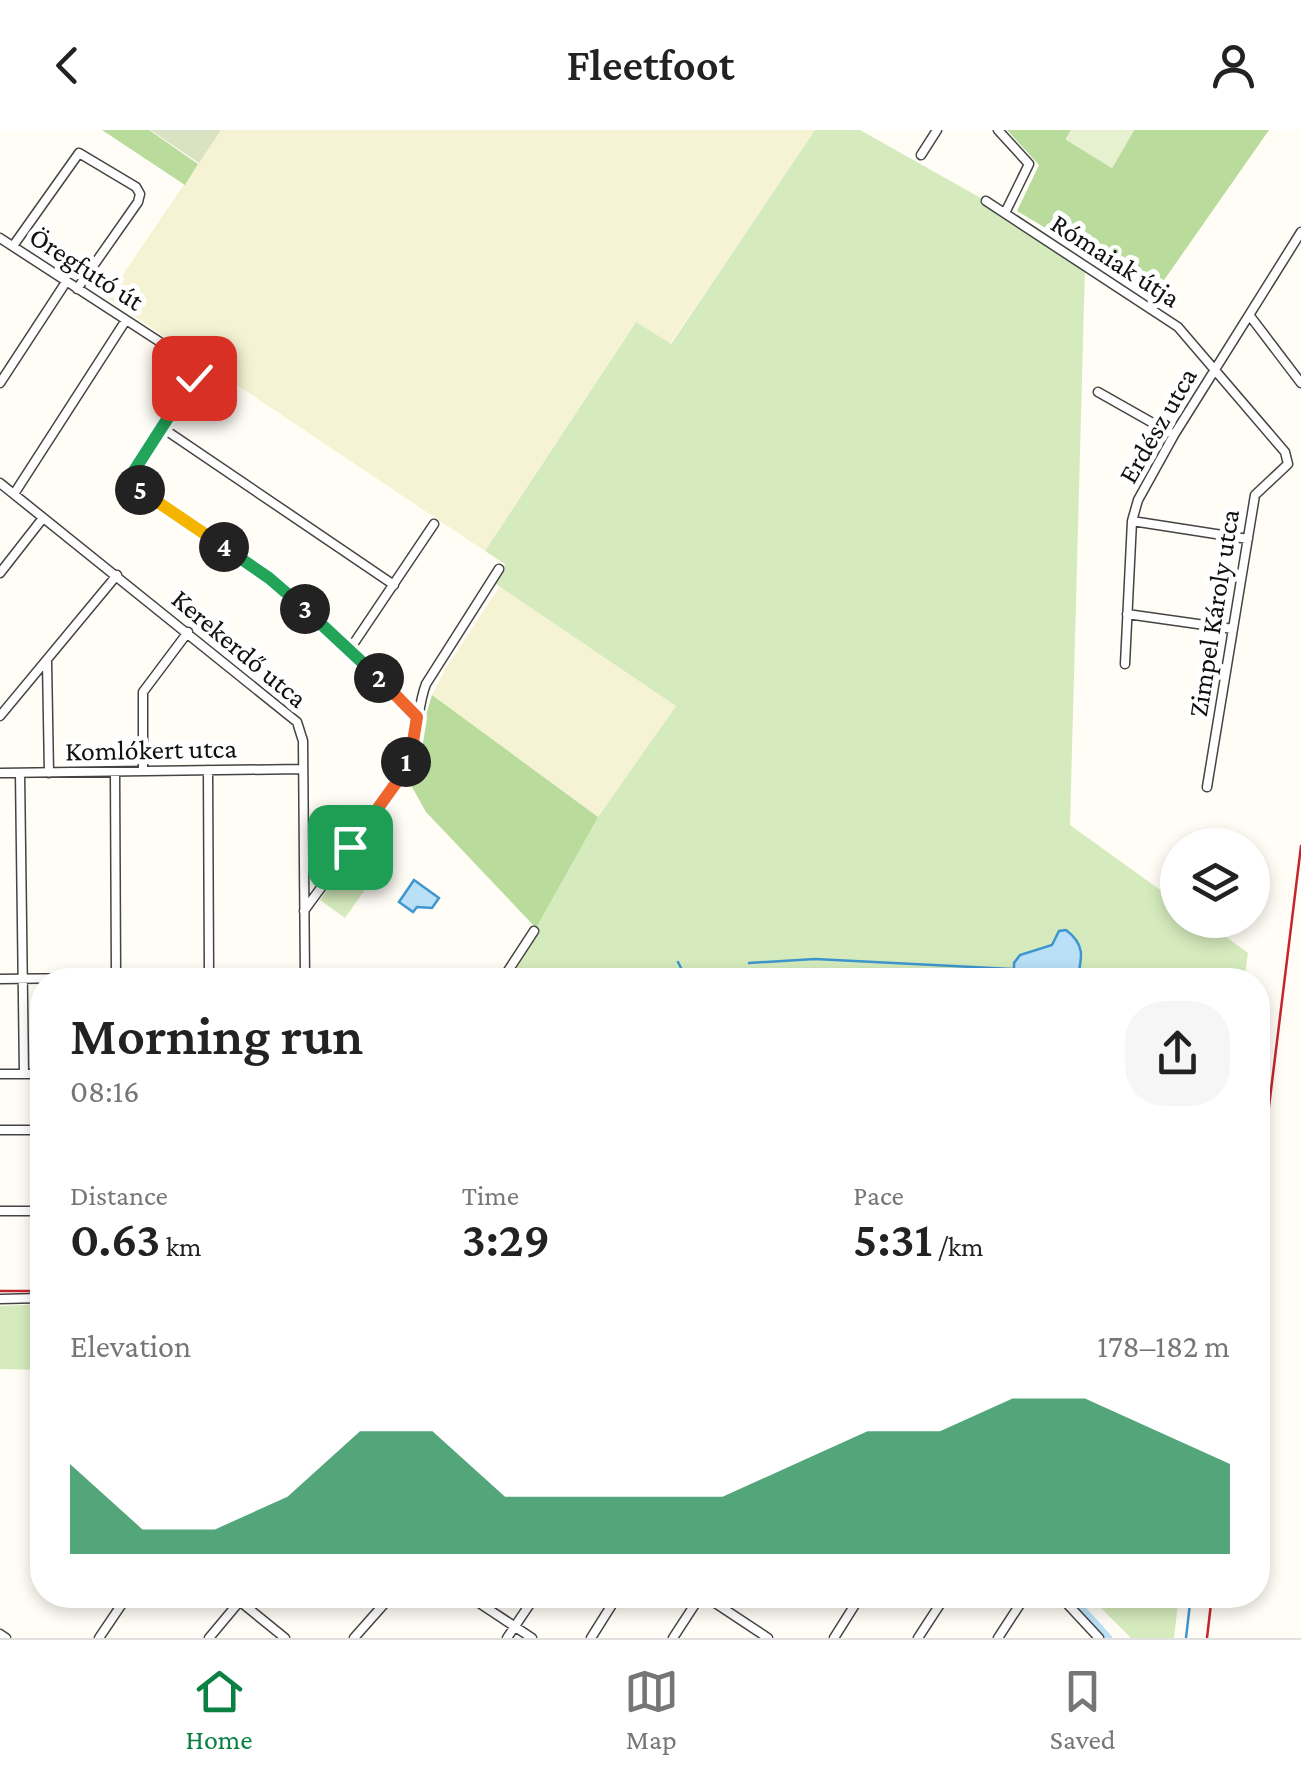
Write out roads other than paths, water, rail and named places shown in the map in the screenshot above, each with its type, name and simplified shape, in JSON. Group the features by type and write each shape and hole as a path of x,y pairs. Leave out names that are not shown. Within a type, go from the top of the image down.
{"street":[{"path":"921,155 937,130"},
{"path":"998,130 1029,164 1005,214"},
{"path":"0,255 79,153 86,154 136,187 140,194 77,289"},
{"name":"Rómaiak útja","path":"986,201 1178,327 1287,459"},
{"name":"Erdész utca","path":"1125,664 1132,521 1138,500 1174,435 1301,232"},
{"name":"Öregfutó út","path":"7,242 200,368 162,427"},
{"path":"0,383 66,282"},
{"path":"1250,316 1300,378"},
{"path":"14,494 126,320"},
{"path":"1098,392 1174,435"},
{"path":"394,585 162,427 130,477 130,483 269,578 350,648 417,717"},
{"name":"Zimpel Károly utca","path":"1207,787 1254,495 1288,464 1287,459"},
{"name":"Kerekerdő utca","path":"0,483 298,722 302,741 305,968"},
{"path":"0,573 44,518"},
{"path":"1132,521 1248,539"},
{"path":"350,648 434,524"},
{"path":"304,910 396,783 412,748 426,684 500,569"},
{"path":"0,716 116,575"},
{"path":"1127,614 1233,630"},
{"path":"143,771 143,692 188,632"},
{"path":"46,662 49,773"},
{"name":"Komlókert utca","path":"0,773 302,769"},
{"path":"208,770 209,968"},
{"path":"114,772 116,968"},
{"path":"20,773 24,1074"},
{"path":"510,968 534,932"},
{"path":"0,978 30,978"},
{"path":"0,1074 30,1074"},
{"path":"0,1130 30,1130"},
{"path":"0,1211 30,1211"},
{"path":"0,1299 30,1298"},
{"path":"99,1638 119,1608"},
{"path":"208,1638 231,1608"},
{"path":"251,1608 285,1638"},
{"path":"354,1638 381,1608"},
{"path":"486,1608 532,1638"},
{"path":"507,1638 528,1608"},
{"path":"591,1638 610,1608"},
{"path":"673,1638 693,1608"},
{"path":"720,1608 755,1634 768,1638"},
{"path":"834,1638 853,1608"},
{"path":"918,1638 938,1608"},
{"path":"998,1638 1018,1608"},
{"path":"1071,1608 1100,1638"},
{"path":"0,1634 6,1638"}],"water":[{"path":"414,880 439,898 432,908 417,907 413,912 399,902"},
{"path":"1066,930 1077,941 1081,952 1079,968 1014,968 1020,955 1052,945 1059,931"}],"waterway":[{"path":"749,963 815,959 992,968"},
{"path":"678,962 681,968"},
{"path":"1081,1608 1108,1638"},
{"path":"1186,1638 1189,1608"}],"railway":[{"path":"1270,1098 1301,846"},
{"path":"0,1291 30,1291"},
{"path":"1207,1638 1210,1608"}]}
